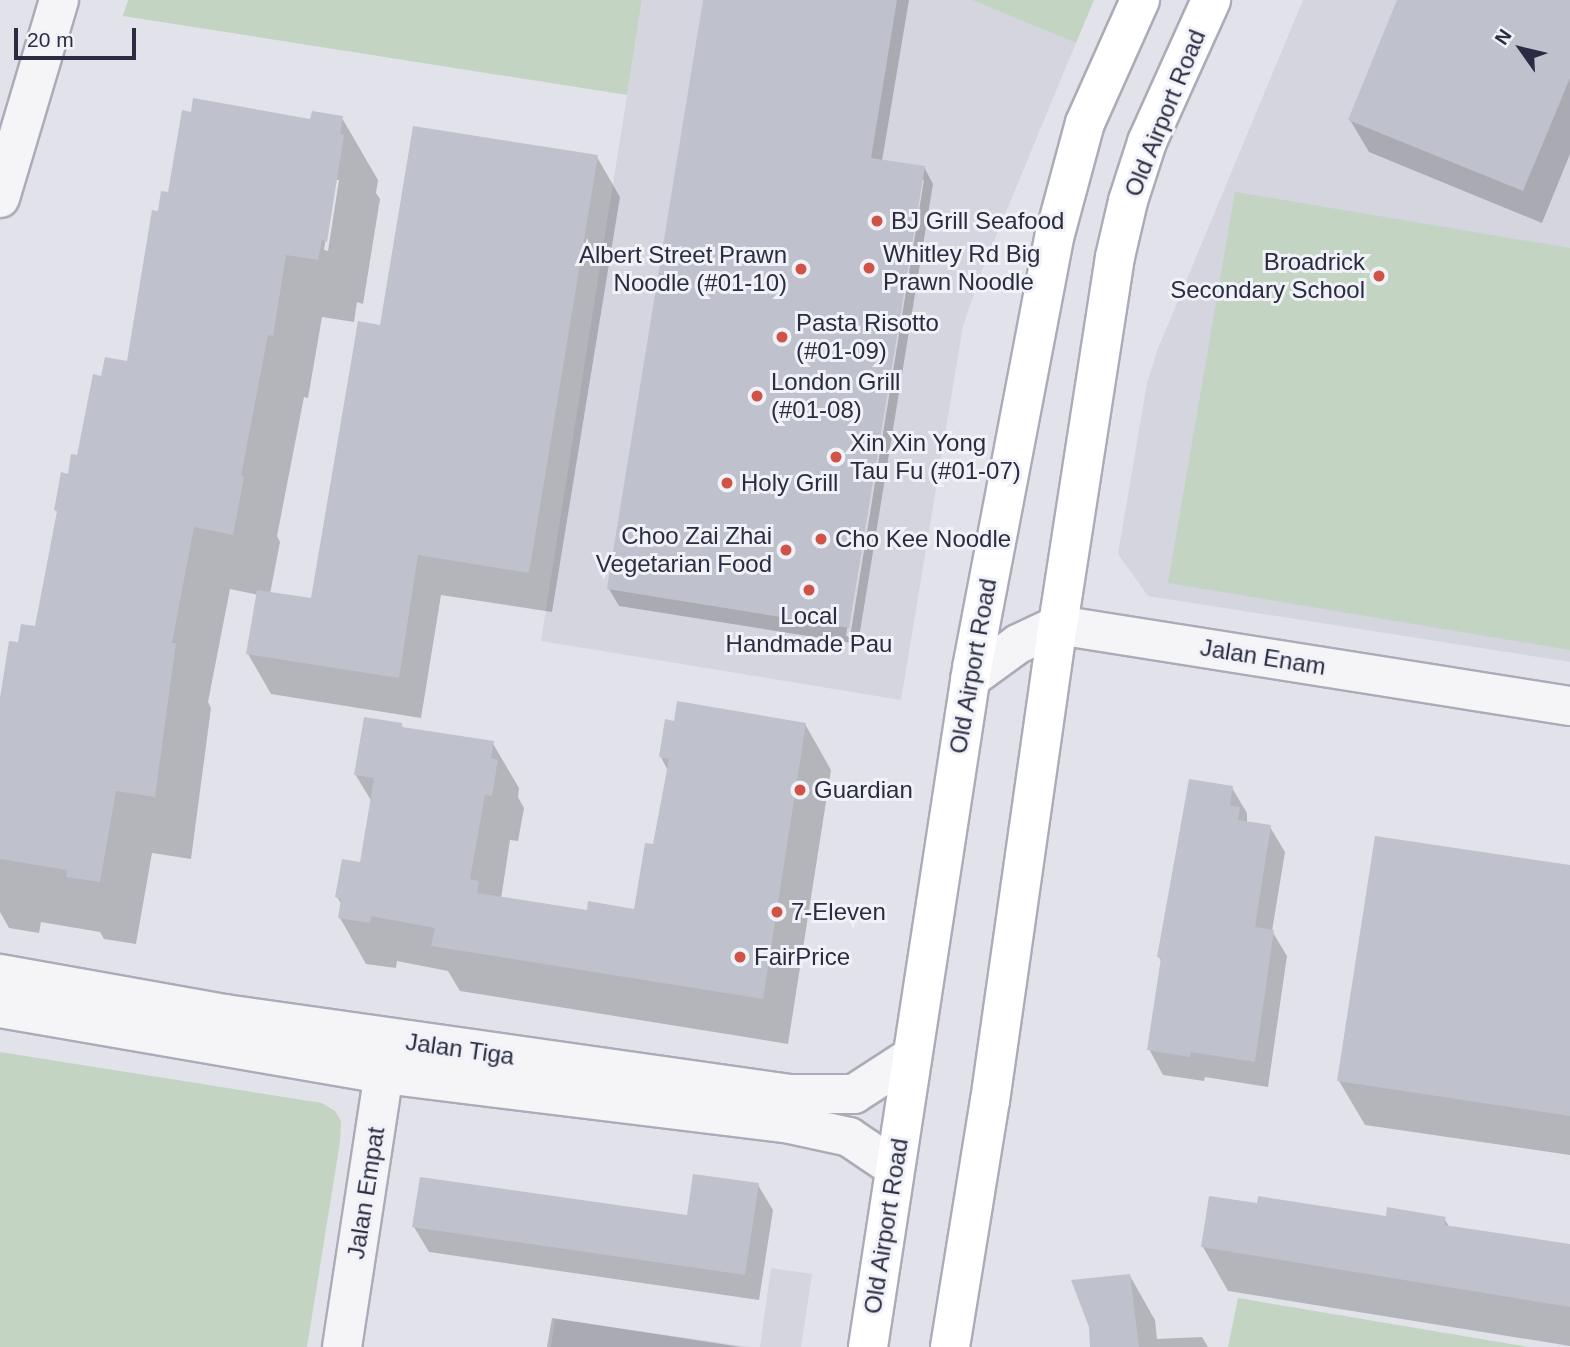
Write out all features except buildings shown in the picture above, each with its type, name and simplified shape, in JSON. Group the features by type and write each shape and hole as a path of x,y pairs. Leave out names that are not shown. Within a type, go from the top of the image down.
{"main road":[{"name":"Old Airport Road","path":"868,1347 970,679 1055,234 1085,123 1140,0"},
{"name":"Old Airport Road","path":"950,1347 990,1101 1058,625 1115,257 1128,201 1147,142 1211,0"}],"street":[{"path":"0,198 59,0"},
{"path":"970,679 1018,644 1058,625"},
{"name":"Jalan Enam","path":"1058,625 1570,706"},
{"name":"Jalan Tiga","path":"0,974 225,1014 387,1056 785,1123 849,1137 895,1168"},
{"name":"Jalan Tiga","path":"0,1007 387,1056 790,1094 854,1094 911,1057"},
{"name":"Jalan Empat","path":"342,1347 387,1056"}],"shaded area":[{"path":"642,0 972,0 1076,43 984,265 963,326 901,700 541,641"},
{"name":"Broadrick Secondary School","path":"1303,0 1570,0 1570,662 1148,596 1118,554 1147,383 1157,351"},
{"path":"771,1268 812,1274 801,1347 760,1347"},
{"path":"555,1319 751,1347 551,1347"}],"green space":[{"path":"128,0 642,0 627,95 123,16"},
{"path":"972,0 1094,0 1076,43"},
{"name":"Broadrick Secondary School","path":"1235,192 1570,248 1570,650 1168,583"},
{"path":"0,1052 322,1103 335,1111 341,1121 340,1142 307,1347 0,1347"},
{"path":"1238,1298 1529,1347 1228,1347"}],"place":[{"name":"BJ Grill Seafood","path":"877,221"},
{"name":"Whitley Rd Big Prawn Noodle","path":"869,268"},
{"name":"Albert Street Prawn Noodle (#01-10)","path":"801,269"},
{"name":"Broadrick Secondary School","path":"1379,276"},
{"name":"Pasta Risotto (#01-09)","path":"782,337"},
{"name":"London Grill (#01-08)","path":"757,396"},
{"name":"Xin Xin Yong Tau Fu (#01-07)","path":"836,457"},
{"name":"Holy Grill","path":"727,483"},
{"name":"Cho Kee Noodle","path":"821,539"},
{"name":"Choo Zai Zhai Vegetarian Food","path":"786,550"},
{"name":"Local Handmade Pau","path":"809,590"},
{"name":"Guardian","path":"800,790"},
{"name":"7-Eleven","path":"777,912"},
{"name":"FairPrice","path":"740,957"}]}
